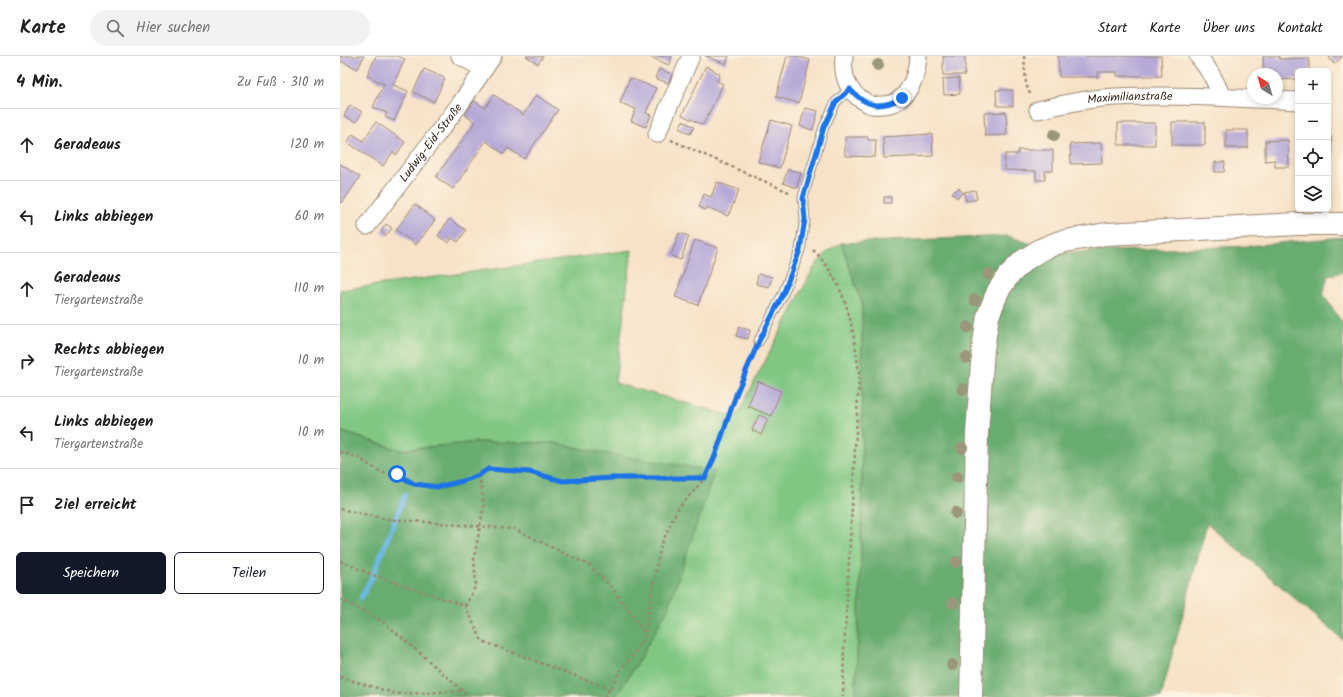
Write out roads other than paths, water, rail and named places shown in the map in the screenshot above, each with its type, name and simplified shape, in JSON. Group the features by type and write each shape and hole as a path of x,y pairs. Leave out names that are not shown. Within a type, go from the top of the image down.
{"main road":[{"path":"971,697 977,433 983,349 988,316 998,290 1008,276 1023,261 1040,250 1060,242 1106,234 1298,224 1343,224"}],"street":[{"path":"460,56 488,62"},
{"path":"657,134 691,56"},
{"path":"844,56 843,65 845,78 850,89 857,97 872,106 889,104 902,98 911,85 917,69 918,56"},
{"path":"1198,56 1217,83 1222,97"},
{"name":"Ludwig-Eid-Straße","path":"367,226 451,117 488,62"},
{"name":"Maximilianstraße","path":"1038,110 1074,102 1115,97 1222,97 1295,101"}],"lane":[{"path":"759,341 783,294 800,250 805,219 803,198 824,127 836,102 850,89"}],"waterway":[{"path":"361,598 373,575 405,495"}]}
